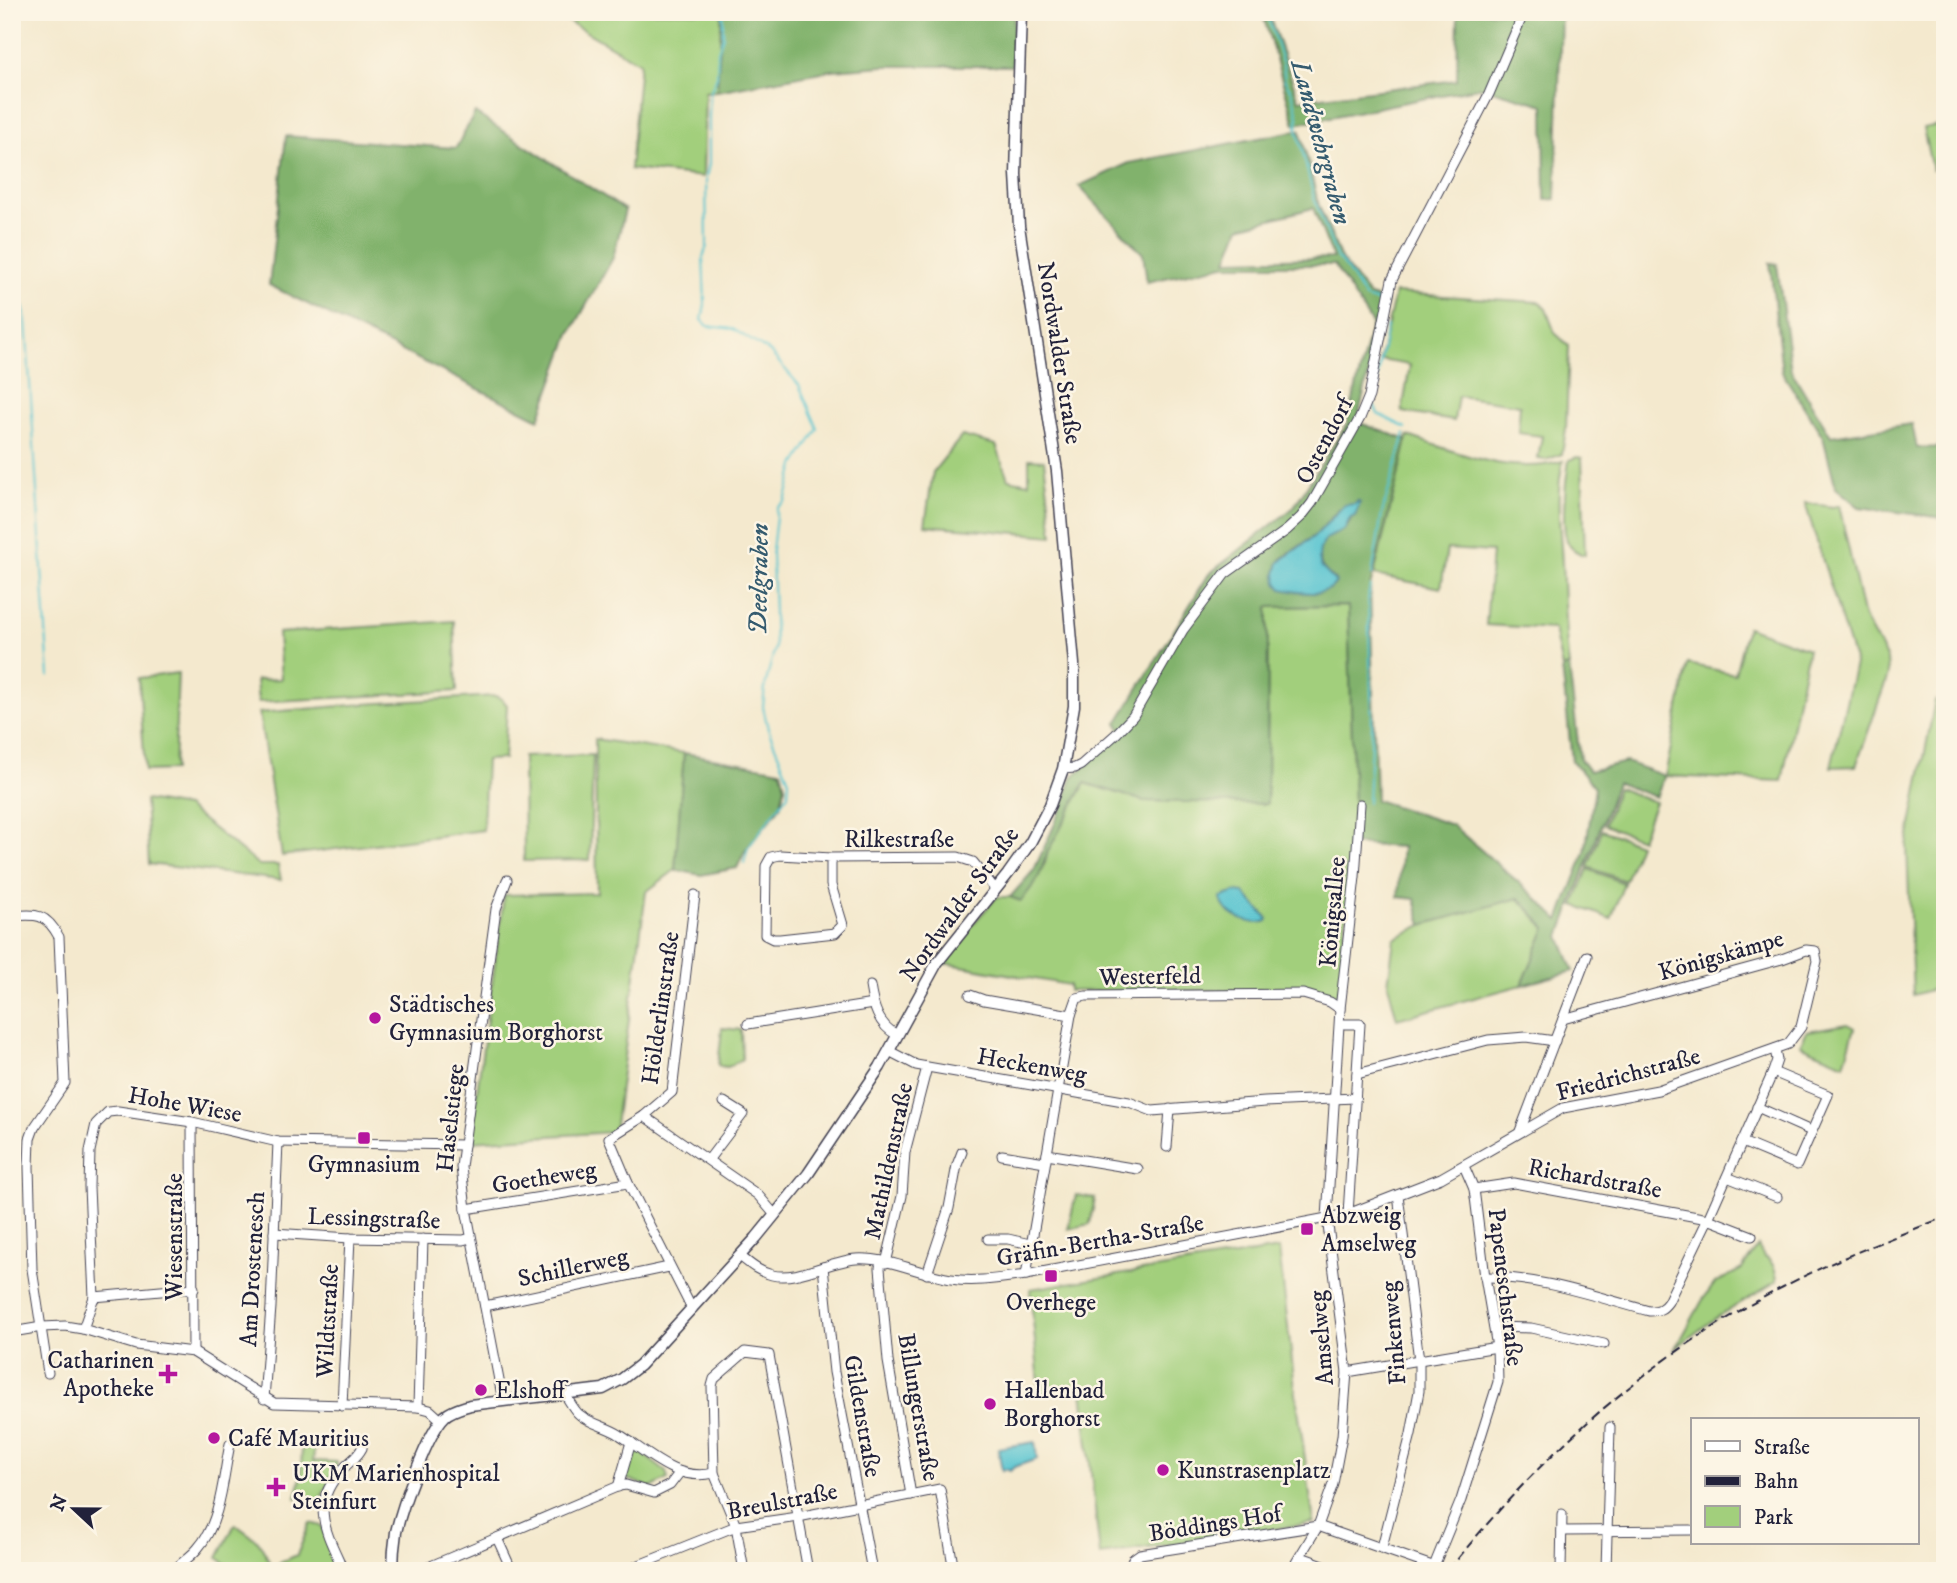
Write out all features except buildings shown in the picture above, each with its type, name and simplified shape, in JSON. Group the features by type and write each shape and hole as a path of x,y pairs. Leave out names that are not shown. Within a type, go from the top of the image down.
{"street":[{"name":"Nordwalder Straße","path":"441,1420 453,1411 470,1405 603,1388 622,1379 640,1365 740,1256 818,1159 889,1051 937,962 1019,859 1050,805 1063,769 1072,716 1074,664 1057,471 1018,226 1016,174 1021,12"},
{"name":"Ostendorf","path":"1063,769 1081,765 1116,734 1143,702 1183,630 1224,574 1287,530 1312,503 1360,418 1369,396 1392,280 1489,94 1524,12"},
{"name":"Königsallee","path":"1327,1218 1340,1009 1355,877 1360,804"},
{"name":"Rilkestraße","path":"831,858 831,885 842,917 843,925 840,929 835,933 780,939 765,935 766,866 771,857 780,855 831,858 958,857 973,862 995,889"},
{"name":"Haselstiege","path":"503,1401 471,1238 461,1167 496,909 507,880"},
{"name":"Hölderlinstraße","path":"628,1183 609,1138 644,1116 672,1093 695,895"},
{"path":"12,916 34,914 45,918 52,923 59,937 65,1083 34,1128 30,1139 29,1167 32,1269 48,1373"},
{"name":"Königskämpe","path":"1563,1019 1782,959 1806,950 1815,951 1817,961 1801,1027"},
{"path":"1520,1131 1587,956"},
{"path":"870,986 873,1004 883,1024 897,1035"},
{"name":"Westerfeld","path":"1071,1015 1077,998 1086,996 1303,994 1330,1002 1340,1009"},
{"path":"970,995 984,1000 1071,1015 1026,1275"},
{"path":"748,1024 873,1004"},
{"path":"1340,1024 1360,1024 1348,1214"},
{"name":"Friedrichstraße","path":"1464,1166 1520,1131 1572,1104 1658,1090 1788,1044 1801,1027"},
{"path":"1357,1074 1488,1040 1526,1037 1555,1041"},
{"path":"1485,1277 1506,1277 1549,1285 1649,1311 1663,1308 1708,1219 1773,1072 1777,1060 1774,1049"},
{"name":"Heckenweg","path":"889,1051 916,1065 1129,1102 1152,1111 1355,1098"},
{"name":"Mathildenstraße","path":"883,1262 902,1196 905,1152 927,1067"},
{"path":"1742,1142 1797,1165 1828,1095 1773,1072"},
{"path":"709,1159 743,1114 724,1102"},
{"path":"1757,1107 1811,1131"},
{"path":"1167,1147 1170,1109"},
{"name":"Hohe Wiese","path":"83,1329 94,1297 90,1151 96,1124 108,1112 118,1111 192,1122 278,1142 464,1145"},
{"path":"644,1116 758,1195 775,1215"},
{"name":"Wiesenstraße","path":"192,1122 193,1352"},
{"name":"Am Drostenesch","path":"264,1399 278,1142"},
{"path":"927,1274 949,1208 962,1152"},
{"path":"1002,1155 1138,1169"},
{"name":"Gräfin-Bertha-Straße","path":"740,1256 757,1269 773,1275 787,1276 859,1259 955,1279 979,1280 1026,1275 1348,1214 1464,1166"},
{"name":"Papeneschstraße","path":"1433,1569 1461,1500 1493,1405 1498,1382 1497,1347 1474,1189 1464,1166"},
{"path":"1727,1177 1777,1198"},
{"path":"628,1183 692,1309"},
{"name":"Goetheweg","path":"466,1209 628,1183"},
{"name":"Richardstraße","path":"1474,1189 1514,1183 1708,1219 1752,1236"},
{"name":"Finkenweg","path":"1382,1547 1411,1434 1419,1391 1419,1360 1398,1195"},
{"name":"Amselweg","path":"1291,1571 1318,1526 1333,1484 1342,1436 1347,1372 1327,1218"},
{"name":"Lessingstraße","path":"274,1233 350,1238 471,1238"},
{"name":"Wildtstraße","path":"342,1406 350,1238"},
{"path":"418,1407 423,1239"},
{"path":"988,1239 1009,1239 1030,1244"},
{"name":"Billungerstraße","path":"883,1262 880,1268 888,1361 911,1495 940,1489 954,1571"},
{"name":"Schillerweg","path":"485,1306 669,1267"},
{"name":"Gildenstraße","path":"823,1267 834,1372 872,1571"},
{"path":"94,1297 194,1288"},
{"path":"12,1332 42,1327 83,1329 136,1345 193,1352 274,1404 418,1407 430,1410 441,1420 432,1434 404,1507 394,1547 393,1571"},
{"path":"1494,1327 1531,1328 1604,1344"},
{"path":"1347,1372 1497,1347"},
{"path":"744,1571 736,1526 714,1473 712,1386 714,1379 745,1352 769,1355 808,1571"},
{"path":"564,1393 579,1415 619,1434 669,1468 703,1476 714,1473"},
{"path":"1606,1571 1610,1427"},
{"path":"618,1486 631,1442"},
{"path":"174,1571 198,1548 212,1524 230,1444"},
{"path":"344,1571 325,1526 321,1509 330,1488 344,1468 356,1459 362,1448"},
{"path":"419,1571 618,1486 626,1485 654,1493 670,1485 680,1472"},
{"name":"Breulstraße","path":"624,1571 736,1526 911,1495"},
{"path":"1561,1571 1562,1514"},
{"path":"1318,1526 1382,1547 1433,1569"},
{"name":"Böddings Hof","path":"1128,1571 1133,1559 1140,1554 1318,1526"},
{"path":"1562,1531 1691,1530"},
{"path":"497,1538 512,1571"},
{"path":"1300,1557 1340,1571"},
{"path":"12,1566 19,1571"}],"green space":[{"path":"552,12 722,12 717,91 705,92 703,177 630,169 640,63"},
{"path":"722,12 1014,12 1012,66 884,66 833,70 717,91"},
{"path":"1262,12 1268,12 1299,100 1457,80 1458,12 1561,12 1556,199 1545,200 1544,105 1482,87 1295,124"},
{"path":"475,113 625,210 613,258 570,334 539,419 269,285 286,136 456,148"},
{"path":"1944,124 1945,167 1932,170 1923,128"},
{"path":"1300,130 1319,206 1341,259 1369,296 1386,301 1357,422 1407,440 1370,587 1376,800 1452,825 1559,920 1585,852 1595,787 1572,761 1562,668 1569,666 1580,759 1589,771 1626,762 1665,776 1656,797 1617,783 1560,936 1574,971 1522,985 1546,928 1519,898 1422,925 1415,899 1398,897 1402,847 1351,844 1354,805 1348,606 1268,607 1267,804 1144,801 1085,783 1048,851 1038,879 1021,901 1010,897 1034,870 1063,806 1072,777 1122,734 1117,723 1209,574 1293,508 1347,424 1372,324 1334,265 1224,265 1147,282 1143,254 1079,186 1129,163","holes":["1313,208 1333,258 1227,260 1240,227","1356,504 1346,528 1326,539 1319,550 1321,565 1333,578 1276,574 1279,562 1284,557 1317,534 1339,509"]},
{"path":"1770,263 1777,264 1791,370 1831,436 1912,424 1917,448 1945,447 1945,518 1859,507 1836,488 1823,437 1782,372"},
{"path":"1395,293 1539,302 1546,309 1555,333 1569,346 1566,429 1562,454 1546,460 1538,459 1542,436 1518,433 1520,405 1458,396 1454,421 1402,412 1410,365 1380,360"},
{"path":"962,436 996,445 1008,479 1029,483 1029,459 1044,460 1053,536 925,525 933,472"},
{"path":"1408,436 1484,461 1523,466 1563,461 1559,483 1559,515 1569,666 1562,668 1554,629 1486,625 1492,552 1447,549 1441,588 1374,575"},
{"path":"1582,458 1585,555 1569,545 1564,526 1569,460"},
{"path":"1805,503 1833,507 1839,505 1864,618 1887,659 1888,675 1856,766 1831,767 1855,664"},
{"path":"1348,606 1354,805 1341,985 1335,999 1309,990 1069,991 1069,985 944,963 955,944 997,897 1010,897 1021,901 1045,863 1048,851 1085,783 1144,801 1267,803 1268,607"},
{"path":"454,621 457,691 258,702 256,680 281,679 278,633"},
{"path":"1747,627 1808,649 1782,781 1665,776 1688,664 1735,674"},
{"path":"178,673 174,770 145,771 139,678"},
{"path":"495,696 507,705 504,759 486,760 483,830 282,856 259,713"},
{"path":"1935,700 1945,703 1945,986 1913,995 1907,846"},
{"path":"595,739 684,753 675,870 646,892 614,1132 471,1141 504,895 597,893"},
{"path":"684,753 781,770 785,787 780,807 745,851 737,868 701,875 675,870"},
{"path":"593,755 590,860 524,861 523,757"},
{"path":"1618,788 1655,802 1641,839 1604,825"},
{"path":"145,800 186,807 259,865 278,865 281,880 149,864"},
{"path":"1602,830 1639,844 1625,881 1588,867"},
{"path":"1588,869 1624,883 1611,919 1574,905"},
{"path":"1518,898 1546,928 1522,985 1397,1019 1388,984 1394,939 1422,925"},
{"path":"1848,1024 1855,1028 1844,1064 1800,1045 1807,1031"},
{"path":"722,1028 741,1030 742,1059 728,1067 718,1066"},
{"path":"1076,1195 1095,1198 1090,1224 1068,1229"},
{"path":"1758,1246 1764,1257 1774,1266 1777,1281 1714,1319 1673,1350 1715,1283 1742,1269"},
{"path":"1279,1249 1314,1523 1100,1555 1082,1390 1040,1394 1030,1289"},
{"path":"302,1443 315,1444 313,1461 337,1462 336,1471 318,1503 296,1498 301,1478"},
{"path":"635,1448 666,1472 668,1479 651,1488 625,1478"},
{"path":"310,1523 322,1526 340,1571 254,1571 256,1567 249,1564 245,1571 235,1571 218,1558 235,1524 258,1541 274,1569 279,1563 297,1555"}],"water":[{"path":"1358,501 1360,503 1355,516 1350,518 1345,529 1326,539 1320,549 1321,567 1336,582 1332,587 1326,591 1312,593 1282,589 1277,583 1276,574 1279,562 1317,534 1344,505"},
{"path":"1236,892 1244,893 1267,921 1247,921 1226,909 1221,897"},
{"path":"1035,1442 1037,1459 1010,1471 1002,1471 998,1448"}],"waterway":[{"name":"Deelgraben","path":"723,12 723,36 718,51 717,76 710,93 709,164 706,178 707,246 703,257 705,304 702,320 708,326 733,329 770,352 799,385 818,429 795,465 785,501 777,508 772,551 775,647 765,686 763,707 768,729 789,780 788,794 748,848 744,863"},
{"name":"Landwehrgraben","path":"1266,12 1283,64 1285,81 1292,92 1298,116 1297,129 1314,198 1337,258 1365,298 1382,303"},
{"path":"12,253 26,321 49,676"},
{"name":"Landwehrgraben","path":"1387,326 1373,403 1378,414 1406,428"},
{"name":"Landwehrgraben","path":"1372,575 1382,513 1405,434"},
{"name":"Landwehrgraben","path":"1368,803 1372,725 1368,598 1370,586"}],"railway":[{"path":"1448,1571 1521,1487 1560,1448 1643,1376 1734,1314 1803,1277 1945,1217"}],"place":[{"name":"Städtisches Gymnasium Borghorst","path":"375,1018"},
{"name":"Gymnasium","path":"364,1138"},
{"name":"Abzweig Amselweg","path":"1307,1229"},
{"name":"Overhege","path":"1051,1276"},
{"name":"Catharinen Apotheke","path":"168,1374"},
{"name":"Elshoff","path":"481,1390"},
{"name":"Hallenbad Borghorst","path":"990,1404"},
{"name":"Café Mauritius","path":"214,1438"},
{"name":"Kunstrasenplatz","path":"1163,1470"},
{"name":"UKM Marienhospital Steinfurt","path":"276,1487"}]}
